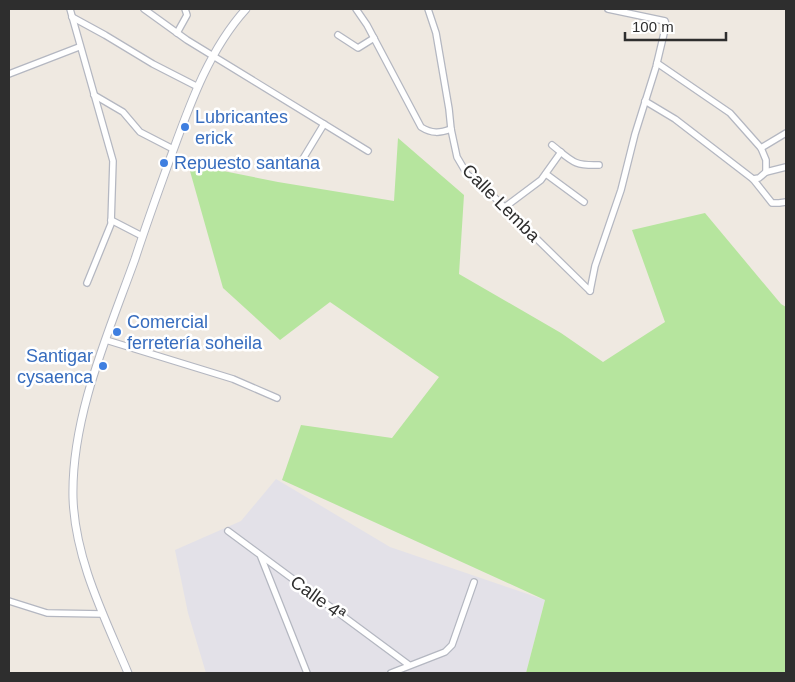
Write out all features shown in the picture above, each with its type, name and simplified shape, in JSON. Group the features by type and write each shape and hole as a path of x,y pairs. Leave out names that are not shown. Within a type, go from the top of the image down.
{"street":[{"path":"70,9 113,161 111,220 87,283"},
{"path":"144,9 212,56 368,151"},
{"path":"177,33 187,15 185,9"},
{"path":"128,673 103,614 80,549 74,522 73,480 82,416 106,340 184,120 212,56 246,9"},
{"path":"356,9 374,38 421,127 428,132 440,133 451,129"},
{"name":"Calle Lemba","path":"428,9 436,33 457,157 467,174 505,207 590,291 595,266 620,190 645,101"},
{"path":"608,9 664,20 666,25 645,101 675,119 753,179 772,203 786,202"},
{"path":"72,17 152,64 198,87"},
{"path":"338,35 358,48 374,38"},
{"path":"9,74 79,46"},
{"path":"657,63 730,113 761,148 766,160 766,172"},
{"path":"94,95 123,112 140,132 173,149"},
{"path":"302,162 324,124"},
{"path":"761,148 786,134"},
{"path":"552,145 576,164 582,166 599,165"},
{"path":"505,207 541,180 561,152"},
{"path":"753,179 759,178 766,172 786,167"},
{"path":"546,174 584,202"},
{"path":"111,220 142,236"},
{"path":"106,340 233,379 277,398"},
{"name":"Calle 4ª","path":"228,531 409,665"},
{"path":"261,555 307,673"},
{"path":"391,673 445,652 452,645 474,582"},
{"path":"9,601 47,613 103,614"}],"shaded area":[{"path":"276,479 390,547 545,600 526,673 206,673 188,613 175,550 241,521"}],"green space":[{"path":"398,138 464,195 459,274 561,333 603,362 665,322 632,230 705,213 781,304 786,307 786,673 526,673 545,600 282,480 301,425 392,438 439,377 330,302 280,340 223,288 188,164 278,182 394,201"}],"place":[{"name":"Lubricantes erick","path":"185,127"},
{"name":"Repuesto santana","path":"164,163"},
{"name":"Comercial ferretería soheila","path":"117,332"},
{"name":"Santigar cysaenca","path":"103,366"}]}
